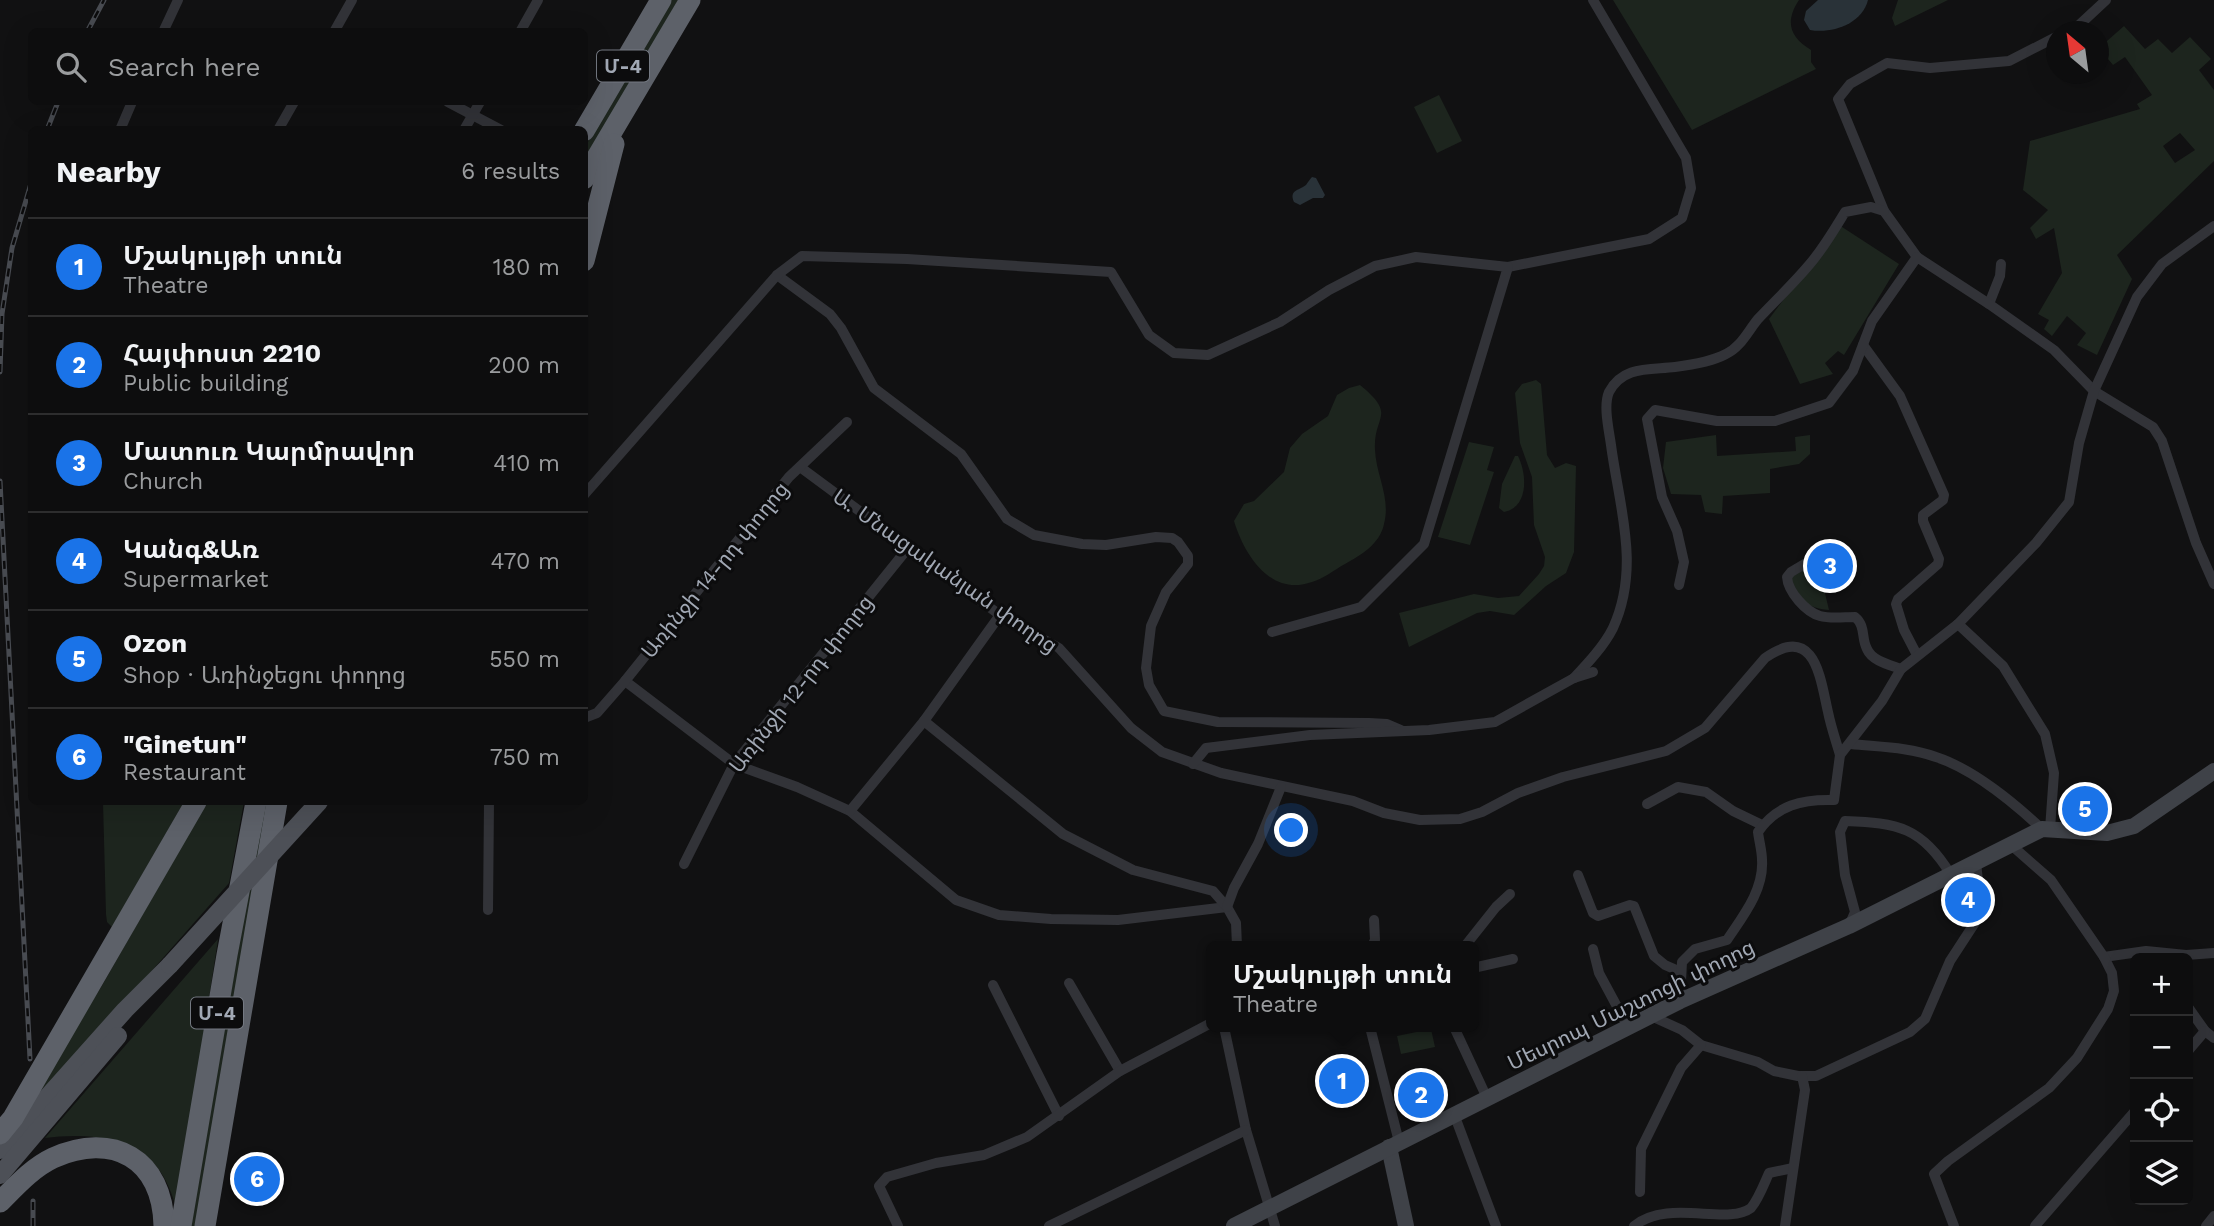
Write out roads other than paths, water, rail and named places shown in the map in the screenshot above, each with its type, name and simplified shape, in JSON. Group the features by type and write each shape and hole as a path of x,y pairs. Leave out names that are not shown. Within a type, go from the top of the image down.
{"highway":[{"name":"Մ-4","path":"587,126 661,0"},
{"name":"Մ-4","path":"588,172 690,0"},
{"path":"588,246 622,114"},
{"path":"0,1134 13,1118 194,805"},
{"name":"Մ-4","path":"181,1226 255,805"},
{"name":"Մ-4","path":"205,1226 277,805"},
{"path":"0,1202 34,1169 54,1158 97,1148 126,1155 141,1164 154,1177 162,1197 164,1226"}],"main road":[{"path":"0,1150 125,1010 147,990 316,805"},
{"path":"0,1175 134,1017 147,990"}],"street":[{"path":"165,28 178,0"},
{"path":"336,28 352,0"},
{"path":"522,28 538,0"},
{"path":"588,490 777,275 802,256 907,259 1111,272 1149,335 1174,353 1209,355 1280,322 1329,290 1375,266 1416,257 1508,267 1649,239 1682,218 1691,188 1686,158 1593,0"},
{"path":"2083,21 2106,0"},
{"path":"2046,42 2009,61 1930,68 1887,63 1850,84 1838,99 1884,211 1917,257 2054,350 2094,391 2153,427 2162,441 2196,543 2213,581"},
{"path":"122,126 131,105"},
{"path":"280,126 292,105"},
{"path":"454,105 493,126"},
{"path":"466,126 478,105"},
{"path":"1574,678 1594,656 1612,629 1621,603 1626,565 1627,529 1617,488 1608,424 1609,393 1618,381 1634,370 1714,360 1733,350 1811,264 1845,212 1871,207 1884,211"},
{"path":"1680,1001 1682,962 1695,949 1727,940 1759,886 1763,861 1758,832 1762,825 1769,817 1790,805 1812,799 1834,800 1840,755 1882,701 1901,669 1958,625 2036,543 2069,502 2079,443 2094,391 2137,297 2162,264 2214,226"},
{"path":"1679,585 1684,562 1677,531 1662,497 1647,418 1655,410 1717,421 1775,421 1829,403 1853,371 1872,321 1917,257"},
{"path":"1989,304 2000,276 2001,264"},
{"path":"1272,632 1361,607 1424,544 1508,267"},
{"path":"777,275 830,314 841,328 874,388 961,454 1007,519 1034,535 1082,544 1106,545 1156,537 1172,538 1178,542 1188,556 1188,564 1166,593 1151,626 1146,668 1149,685 1164,711 1217,722 1369,723 1387,724 1401,730"},
{"path":"1863,345 1900,396 1944,495 1943,500 1923,515 1939,559 1938,564 1898,599 1896,604 1917,655"},
{"name":"Առինջի 14-րդ փողոց","path":"588,716 597,713 625,681 789,477 847,422"},
{"name":"Ա. Մնացականյան փողոց","path":"800,467 1000,615 1059,648 1131,727 1162,752 1193,764 1281,787 1353,801 1384,813 1420,820 1460,819 1482,812 1518,793 1563,777 1666,751 1705,728 1765,658 1786,647 1798,648 1810,655 1819,669 1840,755"},
{"name":"Առինջի 12-րդ փողոց","path":"684,864 734,764 908,548"},
{"path":"1818,556 1791,572 1787,578 1787,583 1801,603 1819,616 1854,617 1862,626 1866,648 1871,656 1901,669"},
{"path":"850,811 924,721 1000,615"},
{"path":"1958,625 2003,666 2045,734 2054,773 2046,829"},
{"path":"1193,764 1206,748 1310,735 1429,730 1494,722 1574,678 1593,672"},
{"path":"625,681 734,764 797,787 850,811 956,900 999,915 1051,919 1118,920 1227,907"},
{"path":"924,721 1063,834 1133,870 1213,891 1236,923 1237,941"},
{"path":"1851,744 1904,749 1934,756 1963,768 2046,829 2106,833 2134,826 2214,771"},
{"path":"1227,907 1234,888 1258,844 1281,787"},
{"path":"1647,804 1678,787 1706,792 1733,811 1762,825"},
{"path":"488,910 489,805"},
{"path":"1849,926 1855,912 1845,875 1840,832 1845,821 1886,824 1915,834 1938,853 1951,875"},
{"name":"Մեսրոպ Մաշտոցի փողոց","path":"1234,1226 1680,1001 1849,926 2010,844 2046,829"},
{"path":"1953,1226 1934,1174 2049,1088 2077,1058 2108,1009 2114,990 2112,973 2104,957 2051,880 2010,844"},
{"path":"1651,1016 1682,1031 1701,1045 1758,1062 1774,1071 1802,1076 1816,1076 1910,1032 1925,1019 1950,961 1978,918 1981,906 1976,863"},
{"path":"1578,876 1594,913 1598,916 1634,906 1654,956 1665,965 1681,972"},
{"path":"1469,941 1510,894"},
{"path":"1374,920 1374,941"},
{"path":"1593,949 1599,973 1628,1027"},
{"path":"2193,954 2214,953"},
{"path":"2104,957 2130,955"},
{"path":"1479,967 1513,959"},
{"path":"1069,984 1120,1071"},
{"path":"993,985 1059,1116"},
{"path":"2193,1013 2210,1034 2193,1047"},
{"path":"898,1226 881,1193 879,1186 882,1180 936,1163 985,1155 1027,1137 1120,1071 1206,1026"},
{"path":"1225,1032 1246,1130 1275,1226"},
{"path":"1371,1032 1394,1144 1406,1226"},
{"path":"1456,1032 1487,1098"},
{"path":"1640,1192 1641,1149 1681,1068 1701,1045"},
{"path":"1785,1226 1805,1090 1802,1076"},
{"path":"1454,1114 1496,1226"},
{"path":"2035,1226 2130,1117"},
{"path":"1049,1226 1246,1130"},
{"path":"1634,1226 1652,1217 1670,1214 1734,1219 1754,1205 1769,1173 1793,1168"},
{"path":"2206,1226 2214,1216"}],"railway":[{"path":"89,28 104,0"},
{"path":"49,126 57,105"},
{"path":"0,372 2,314 12,248 28,194"},
{"path":"0,481 30,1059"},
{"path":"33,1201 33,1226"}],"place":[{"name":"Մատուռ Կարմրավոր","path":"1830,566"},
{"name":"Ozon","path":"2085,809"},
{"name":"Կանգ&Առ","path":"1968,900"},
{"name":"Մշակույթի տուն","path":"1342,1081"},
{"name":"Հայփոստ 2210","path":"1421,1095"},
{"name":"\"Ginetun\"","path":"257,1179"}]}
